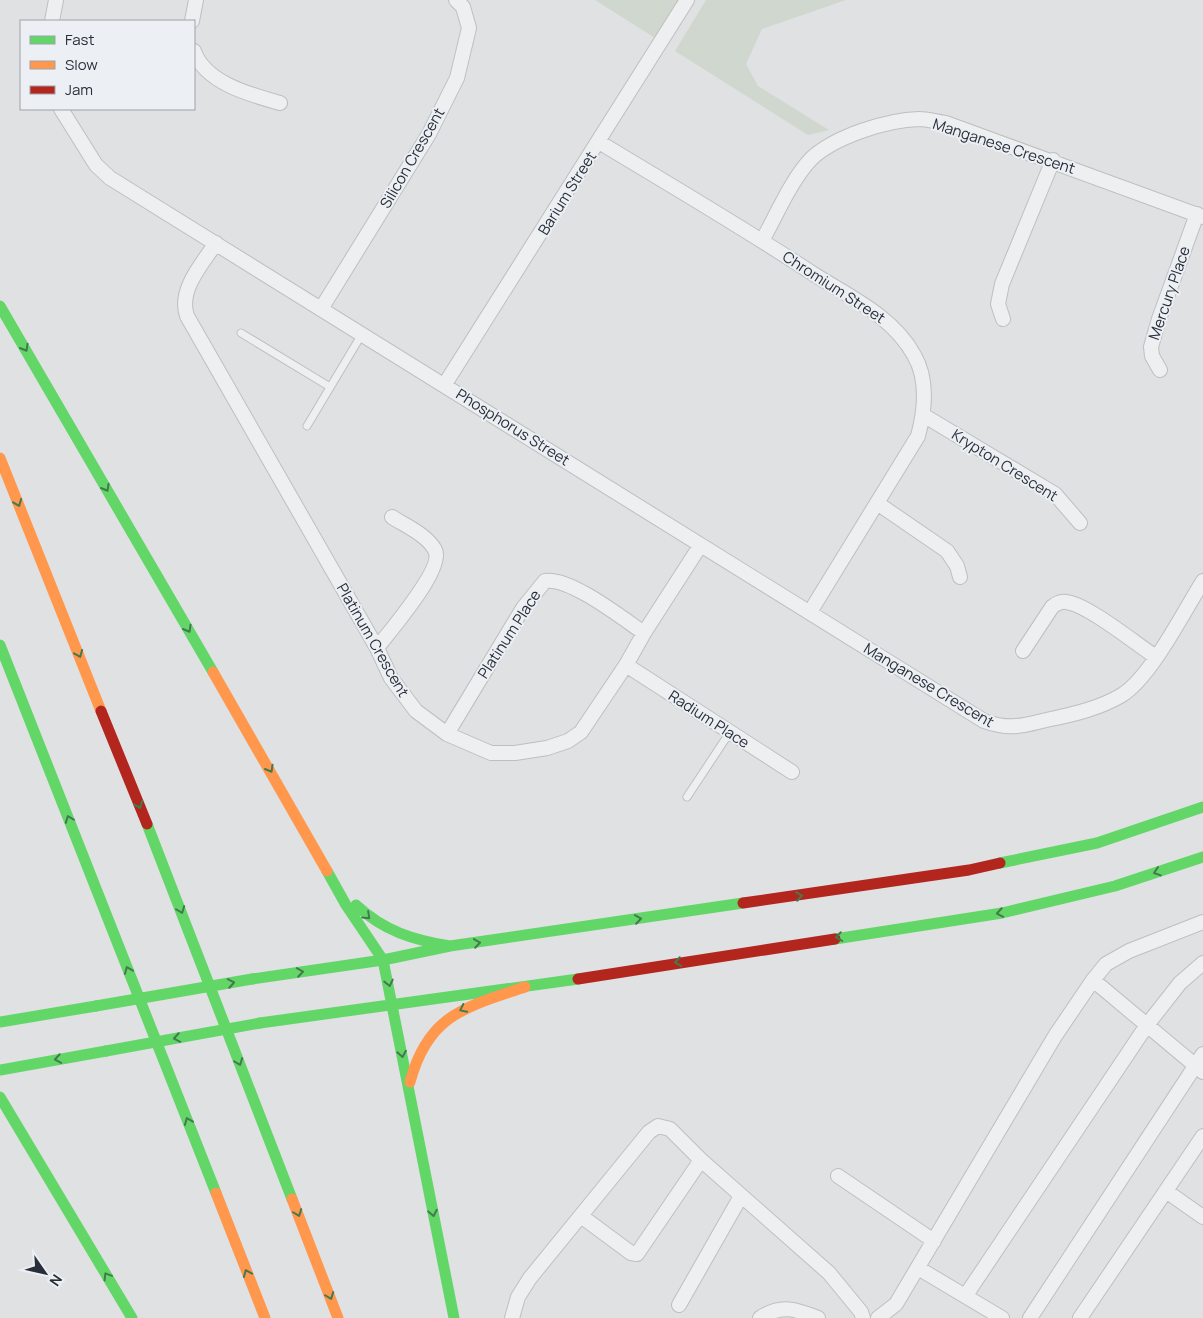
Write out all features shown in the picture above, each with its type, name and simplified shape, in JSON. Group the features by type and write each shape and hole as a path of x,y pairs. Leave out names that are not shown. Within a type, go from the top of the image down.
{"main road":[{"path":"0,306 346,905 383,960 394,1006 408,1091 454,1318"},
{"path":"0,458 159,855 338,1318"},
{"path":"0,644 265,1318"},
{"path":"0,1022 383,960 450,946 969,870 1097,842 1203,807"},
{"path":"0,1070 260,1023 525,987 1002,913 1115,886 1203,857"},
{"path":"332,881 370,919 385,930 405,939 450,946"},
{"path":"408,1091 418,1054 439,1025 462,1009 525,987"},
{"path":"0,1097 132,1318"},
{"path":"4,1125 39,1165"}],"street":[{"path":"52,20 56,0"},
{"path":"192,20 196,0"},
{"name":"Silicon Crescent","path":"321,309 429,134 457,78 469,28 463,7 456,0"},
{"name":"Barium Street","path":"446,384 687,0"},
{"path":"195,53 204,68 221,79 242,91 280,103"},
{"path":"62,110 96,165 110,178 216,243"},
{"name":"Manganese Crescent","path":"762,241 800,174 812,158 839,140 865,130 920,119 946,123 1053,160 1200,215"},
{"name":"Chromium Street","path":"599,142 762,241 887,321 915,356 924,386 924,415 918,436 810,612"},
{"path":"1003,319 998,304 1001,289 1053,160"},
{"name":"Mercury Place","path":"1160,370 1152,356 1151,347 1159,319 1200,215"},
{"name":"Phosphorus Street","path":"216,243 446,384 700,546 810,612"},
{"name":"Platinum Crescent","path":"216,243 186,292 184,302 187,316 377,648 392,678 416,712 447,734 492,752 515,753 547,748 568,741 581,732 626,665 644,633 700,546"},
{"name":"Krypton Crescent","path":"924,415 1055,494 1080,523"},
{"path":"877,504 947,551 957,566 960,577"},
{"path":"377,648 426,583 437,560 436,552 432,545 419,534 392,517"},
{"name":"Platinum Place","path":"447,734 523,608 545,581 554,580 569,585 644,633"},
{"name":"Manganese Crescent","path":"810,612 970,712 1002,727 1016,727 1079,713 1105,704 1124,694 1133,686 1156,657 1203,581"},
{"path":"1023,651 1052,607 1058,603 1066,602 1088,611 1156,657"},
{"name":"Radium Place","path":"626,665 792,772"},
{"path":"887,1315 918,1268 1055,1036 1093,980 1106,964 1129,951 1203,922"},
{"path":"966,1296 1147,1025 1180,983 1203,963"},
{"path":"1030,1318 1200,1064 1147,1025 1093,980"},
{"path":"512,1318 518,1297 530,1278 654,1127 664,1126 670,1129 701,1160 829,1273 861,1312 863,1318"},
{"path":"1080,1318 1203,1136"},
{"path":"581,1216 631,1253 637,1254 701,1160"},
{"path":"838,1176 934,1241"},
{"path":"1166,1191 1203,1217"},
{"path":"679,1305 741,1196"},
{"path":"918,1268 1002,1318"},
{"path":"760,1318 772,1311 783,1308 795,1309 818,1318"}],"lane":[{"path":"241,333 330,387"},
{"path":"307,426 362,334"},
{"path":"687,797 730,732"}],"shaded area":[{"path":"595,0 679,0 655,38"},
{"path":"706,0 846,0 762,29 746,64 758,86 829,130 808,135 675,51"}],"traffic: fast":[{"path":"0,306 213,672"},
{"path":"0,645 216,1193"},
{"path":"1000,863 1097,843 1203,807"},
{"path":"147,824 292,1199"},
{"path":"835,939 1002,913 1115,886 1203,857"},
{"path":"327,871 346,905 383,960 454,1318"},
{"path":"252,979 383,960 450,946 743,903"},
{"path":"356,905 377,922 388,928 424,941 450,946"},
{"path":"96,1006 252,979"},
{"path":"260,1023 578,979"},
{"path":"0,1022 96,1006"},
{"path":"106,1051 260,1023"},
{"path":"0,1070 106,1051"},
{"path":"0,1097 132,1318"}],"traffic: slow":[{"path":"0,458 101,711"},
{"path":"213,672 327,871"},
{"path":"410,1082 427,1042 438,1028 467,1008 525,987"},
{"path":"216,1193 265,1318"},
{"path":"292,1199 338,1318"}],"traffic: jam":[{"path":"101,711 147,824"},
{"path":"743,903 969,870 1000,863"},
{"path":"578,979 835,939"}]}
